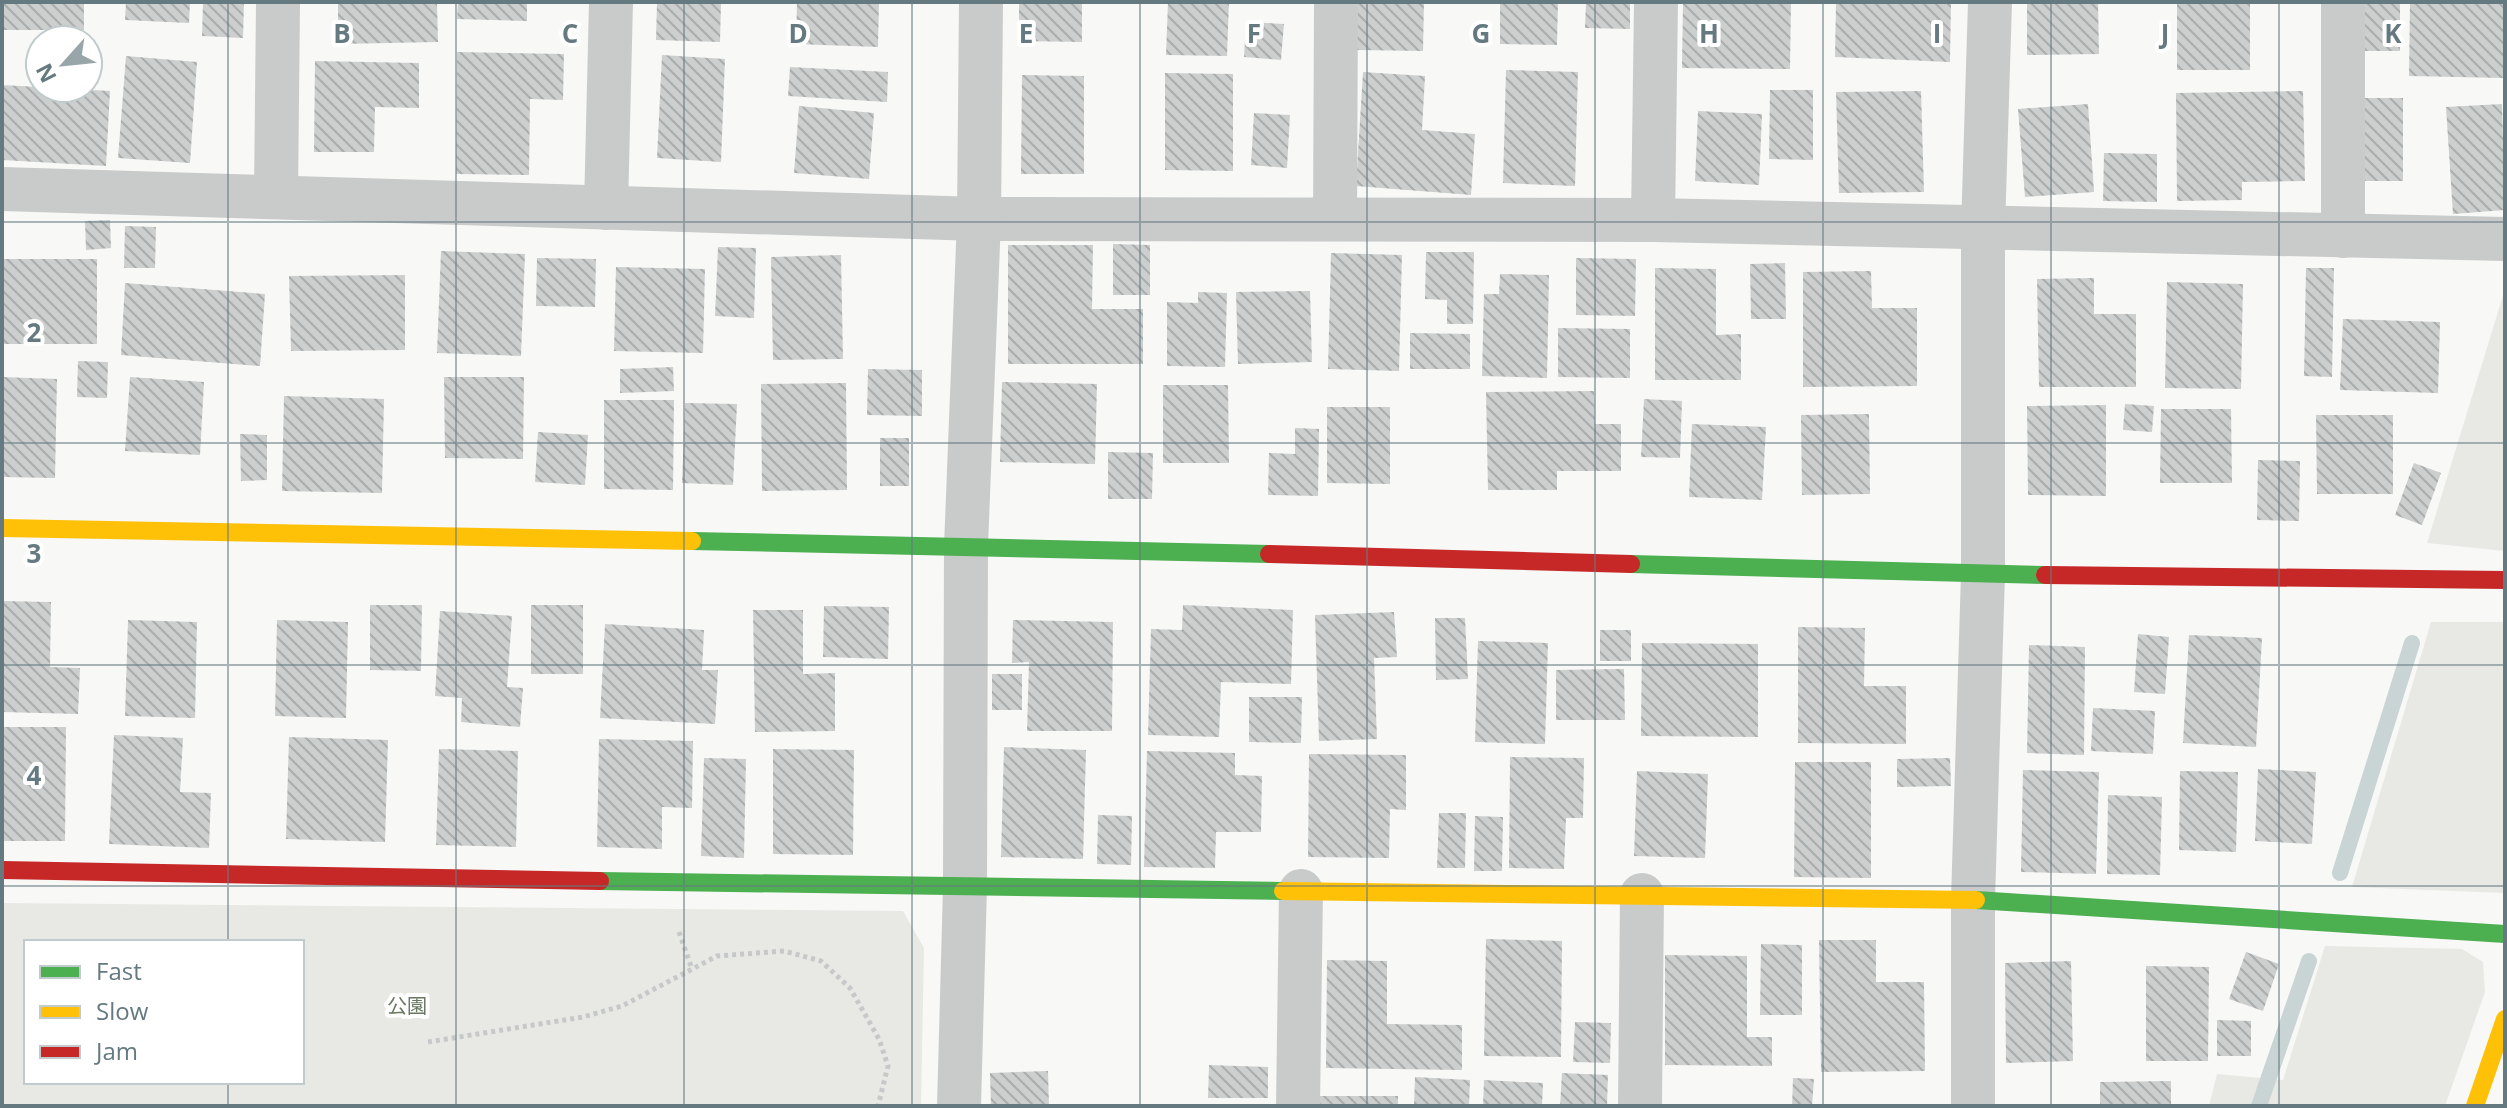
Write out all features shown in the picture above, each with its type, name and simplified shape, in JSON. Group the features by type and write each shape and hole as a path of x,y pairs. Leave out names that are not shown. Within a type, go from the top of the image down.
{"street":[{"path":"276,197 278,2"},
{"path":"606,208 611,2"},
{"path":"959,1106 965,887 966,546 979,219 981,2"},
{"path":"1335,219 1336,2"},
{"path":"1653,220 1656,2"},
{"path":"1973,1106 1973,900 1983,574 1983,229 1990,2"},
{"path":"2343,2 2343,236"},
{"path":"2,189 979,219 1653,220 2505,239"},
{"path":"2,528 966,546 1983,574 2505,580"},
{"path":"2,870 1973,900 2505,934"},
{"path":"1298,1106 1301,891"},
{"path":"1640,1106 1642,895"},
{"path":"2475,1106 2505,1019"}],"path":[{"path":"428,1042 583,1017 622,1006 717,956 784,951 821,961 850,988 879,1039 888,1066 878,1106"}],"green space":[{"path":"2505,289 2505,551 2427,543"},
{"path":"2431,622 2505,622 2505,893 2352,887"},
{"name":"公園","path":"2,903 903,911 924,948 921,1106 2,1106"},
{"path":"2325,946 2462,949 2483,962 2485,992 2445,1106 2209,1106 2217,1074 2283,1080"}],"building":[{"path":"2,2 84,2 84,24 24,24 24,30 2,30"},
{"path":"126,2 190,2 189,23 125,20"},
{"path":"203,2 244,2 243,38 202,36"},
{"path":"338,2 437,2 438,42 338,44"},
{"path":"458,2 527,2 527,21 457,19"},
{"path":"657,2 721,2 720,42 656,40"},
{"path":"797,2 879,2 878,47 796,44"},
{"path":"1019,2 1082,2 1082,42 1019,41"},
{"path":"1168,2 1229,2 1227,56 1166,55"},
{"path":"1356,2 1424,2 1423,51 1356,50"},
{"path":"1500,2 1558,2 1557,45 1500,44"},
{"path":"1586,2 1630,2 1630,29 1585,28"},
{"path":"1683,2 1791,2 1790,69 1682,68"},
{"path":"1836,2 1951,2 1950,62 1835,57"},
{"path":"2027,2 2098,2 2099,54 2027,55"},
{"path":"2177,2 2250,2 2250,70 2177,70"},
{"path":"2410,2 2505,2 2505,78 2409,76"},
{"path":"2365,3 2400,3 2400,51 2365,51"},
{"path":"1246,22 1284,24 1281,60 1244,57"},
{"path":"457,52 564,54 563,100 530,99 529,175 456,174"},
{"path":"662,55 725,59 721,162 657,158"},
{"path":"126,56 197,62 190,163 118,158"},
{"path":"315,61 419,63 419,108 375,107 374,152 314,152"},
{"path":"790,67 888,72 887,102 788,96"},
{"path":"1506,70 1578,72 1575,186 1503,183"},
{"path":"1363,72 1425,76 1422,130 1475,134 1471,195 1356,186"},
{"path":"1165,73 1233,74 1233,171 1165,170"},
{"path":"1022,75 1084,76 1084,174 1021,174"},
{"path":"2,85 24,86 24,104 104,104 104,91 110,91 106,166 2,160"},
{"path":"1770,90 1813,90 1813,160 1769,159"},
{"path":"1921,91 1924,192 1839,193 1836,92"},
{"path":"2303,91 2305,181 2242,182 2242,200 2177,201 2176,93"},
{"path":"2363,98 2403,98 2403,181 2363,181"},
{"path":"2088,104 2094,192 2025,197 2018,109"},
{"path":"2502,104 2505,210 2453,214 2446,107"},
{"path":"799,106 874,113 869,179 794,173"},
{"path":"1698,111 1762,114 1759,185 1695,181"},
{"path":"1254,113 1290,115 1287,168 1251,165"},
{"path":"2104,153 2157,154 2157,202 2103,201"},
{"path":"110,220 111,248 86,250 85,221"},
{"path":"125,226 156,227 155,268 124,268"},
{"path":"1113,244 1150,245 1150,295 1113,295"},
{"path":"1008,245 1093,245 1092,309 1143,309 1143,364 1008,364"},
{"path":"718,247 756,248 754,318 715,316"},
{"path":"441,251 525,254 521,356 437,353"},
{"path":"1426,252 1474,252 1473,324 1447,324 1447,300 1425,299"},
{"path":"1331,253 1402,255 1399,371 1328,369"},
{"path":"841,255 843,359 773,360 771,257"},
{"path":"537,258 596,259 595,307 536,306"},
{"path":"1576,258 1636,259 1635,316 1576,315"},
{"path":"2,259 97,259 97,344 2,344"},
{"path":"1785,263 1786,319 1751,319 1750,264"},
{"path":"616,267 705,269 703,353 614,351"},
{"path":"1655,268 1716,269 1716,335 1741,334 1741,380 1655,380"},
{"path":"2306,268 2334,268 2332,377 2304,376"},
{"path":"1871,271 1872,308 1917,308 1917,386 1803,387 1803,272"},
{"path":"1500,274 1549,275 1547,378 1482,376 1484,294 1499,294"},
{"path":"405,275 405,350 291,351 289,276"},
{"path":"2094,278 2094,314 2136,314 2136,387 2039,387 2037,279"},
{"path":"2167,282 2243,284 2241,389 2165,388"},
{"path":"125,283 265,294 260,366 121,355"},
{"path":"1310,291 1312,362 1238,364 1236,292"},
{"path":"1198,292 1227,293 1225,367 1167,366 1167,302 1198,303"},
{"path":"2343,319 2440,322 2438,393 2340,390"},
{"path":"1558,328 1630,329 1630,378 1558,377"},
{"path":"1410,333 1470,334 1470,369 1410,369"},
{"path":"78,361 108,362 107,398 77,397"},
{"path":"673,367 674,391 620,393 620,369"},
{"path":"868,369 922,370 922,416 867,415"},
{"path":"2,377 57,379 55,478 2,477"},
{"path":"130,377 204,382 200,455 125,451"},
{"path":"444,377 524,377 523,459 445,458"},
{"path":"1002,382 1097,384 1095,464 1000,462"},
{"path":"846,383 847,490 762,491 761,384"},
{"path":"1163,385 1228,385 1229,463 1163,463"},
{"path":"1594,391 1595,424 1621,424 1621,471 1557,471 1557,490 1488,490 1486,392"},
{"path":"284,396 384,399 382,493 282,491"},
{"path":"1644,399 1682,401 1680,458 1641,457"},
{"path":"604,400 674,400 673,490 604,489"},
{"path":"685,403 737,404 733,485 682,483"},
{"path":"2125,404 2154,406 2152,432 2123,430"},
{"path":"2106,405 2106,496 2028,495 2027,406"},
{"path":"1327,407 1390,407 1390,484 1327,483"},
{"path":"2161,409 2231,409 2232,483 2160,483"},
{"path":"1869,414 1870,494 1802,495 1801,415"},
{"path":"2316,415 2393,415 2393,494 2317,494"},
{"path":"1692,424 1766,427 1762,500 1689,497"},
{"path":"1295,428 1319,429 1318,496 1268,495 1269,453 1295,454"},
{"path":"538,432 588,435 585,485 535,482"},
{"path":"240,434 267,435 267,480 241,481"},
{"path":"880,438 909,438 909,486 880,486"},
{"path":"1108,452 1153,453 1152,499 1108,499"},
{"path":"2258,460 2300,461 2299,521 2257,520"},
{"path":"2414,463 2441,473 2422,525 2395,515"},
{"path":"2,601 51,602 50,667 80,668 78,714 2,712"},
{"path":"370,605 422,605 421,671 370,670"},
{"path":"531,605 583,605 583,674 531,674"},
{"path":"1183,605 1293,610 1291,684 1221,682 1219,737 1148,735 1151,629 1182,630"},
{"path":"824,606 889,607 888,659 823,657"},
{"path":"753,610 803,610 803,674 835,673 835,731 755,732"},
{"path":"440,611 512,616 507,687 523,688 520,727 461,722 462,698 435,696"},
{"path":"1394,612 1397,657 1374,658 1377,739 1319,741 1315,615"},
{"path":"1435,618 1465,618 1468,679 1436,680"},
{"path":"128,620 197,622 195,718 125,716"},
{"path":"277,620 348,622 346,718 275,716"},
{"path":"1013,620 1113,622 1112,731 1027,731 1029,662 1012,663"},
{"path":"605,624 704,630 702,670 718,670 715,724 600,718"},
{"path":"1798,627 1865,628 1864,686 1906,686 1906,744 1798,743"},
{"path":"1600,630 1631,630 1631,661 1600,661"},
{"path":"2138,634 2169,637 2165,694 2134,692"},
{"path":"2189,635 2262,638 2256,747 2183,743"},
{"path":"1478,641 1548,643 1545,744 1475,742"},
{"path":"1642,643 1758,644 1758,737 1641,736"},
{"path":"2029,645 2085,647 2084,755 2027,753"},
{"path":"1624,669 1625,720 1556,720 1556,670"},
{"path":"992,674 1022,674 1022,710 992,710"},
{"path":"1249,697 1302,697 1301,743 1249,742"},
{"path":"2093,708 2155,711 2153,754 2091,751"},
{"path":"2,727 66,727 65,841 2,841"},
{"path":"114,735 183,738 180,792 211,793 209,848 109,844"},
{"path":"289,737 388,740 385,842 286,839"},
{"path":"599,739 693,741 692,808 662,807 662,849 597,847"},
{"path":"1004,747 1086,750 1083,859 1001,857"},
{"path":"439,749 518,751 516,847 436,845"},
{"path":"773,749 854,750 853,855 773,854"},
{"path":"1147,751 1235,753 1235,775 1262,776 1261,832 1216,832 1215,868 1144,867"},
{"path":"1309,754 1406,755 1406,810 1390,809 1389,858 1308,857"},
{"path":"1510,757 1584,758 1583,818 1566,818 1564,869 1509,868"},
{"path":"704,758 746,759 744,858 701,856"},
{"path":"1950,758 1951,786 1897,787 1897,759"},
{"path":"1795,762 1871,762 1871,878 1794,877"},
{"path":"2258,769 2316,772 2312,844 2255,841"},
{"path":"2023,770 2099,772 2096,874 2021,872"},
{"path":"1637,771 1708,774 1705,858 1634,856"},
{"path":"2180,771 2238,772 2236,852 2179,850"},
{"path":"2108,795 2162,797 2160,875 2107,874"},
{"path":"1439,813 1466,813 1465,868 1437,868"},
{"path":"1098,815 1132,816 1131,865 1097,864"},
{"path":"1475,816 1503,817 1502,871 1474,871"},
{"path":"1486,939 1562,941 1561,1057 1484,1056"},
{"path":"1819,940 1876,940 1876,982 1924,982 1925,1071 1821,1072"},
{"path":"1761,944 1802,945 1802,1015 1760,1015"},
{"path":"2246,952 2279,964 2263,1011 2229,999"},
{"path":"1665,955 1747,956 1747,1037 1772,1037 1772,1066 1665,1065"},
{"path":"1327,960 1387,961 1387,1024 1462,1025 1462,1070 1326,1068"},
{"path":"2071,961 2073,1061 2006,1063 2005,963"},
{"path":"2146,966 2209,967 2208,1061 2146,1061"},
{"path":"2217,1020 2251,1021 2251,1056 2217,1056"},
{"path":"1575,1022 1611,1023 1610,1063 1573,1062"},
{"path":"1209,1065 1268,1067 1268,1098 1208,1098"},
{"path":"1048,1071 1049,1106 991,1106 990,1073"},
{"path":"1562,1073 1608,1075 1607,1106 1560,1106"},
{"path":"1415,1077 1470,1080 1469,1106 1414,1106"},
{"path":"1793,1078 1814,1079 1812,1106 1792,1106"},
{"path":"1484,1080 1543,1083 1542,1106 1483,1106"},
{"path":"2171,1081 2171,1106 2100,1106 2100,1082"},
{"path":"1319,1096 1398,1096 1398,1106 1319,1106"}],"waterway":[{"path":"2340,873 2412,643"},
{"path":"2259,1106 2309,961"}],"traffic: fast":[{"path":"692,541 1269,554"},
{"path":"1631,564 2045,575"},
{"path":"600,881 1283,891"},
{"path":"1976,900 2505,934"}],"traffic: slow":[{"path":"2,528 692,541"},
{"path":"1283,891 1976,900"},
{"path":"2475,1106 2505,1019"}],"traffic: jam":[{"path":"1269,554 1631,564"},
{"path":"2045,575 2505,580"},
{"path":"2,870 600,881"}]}
